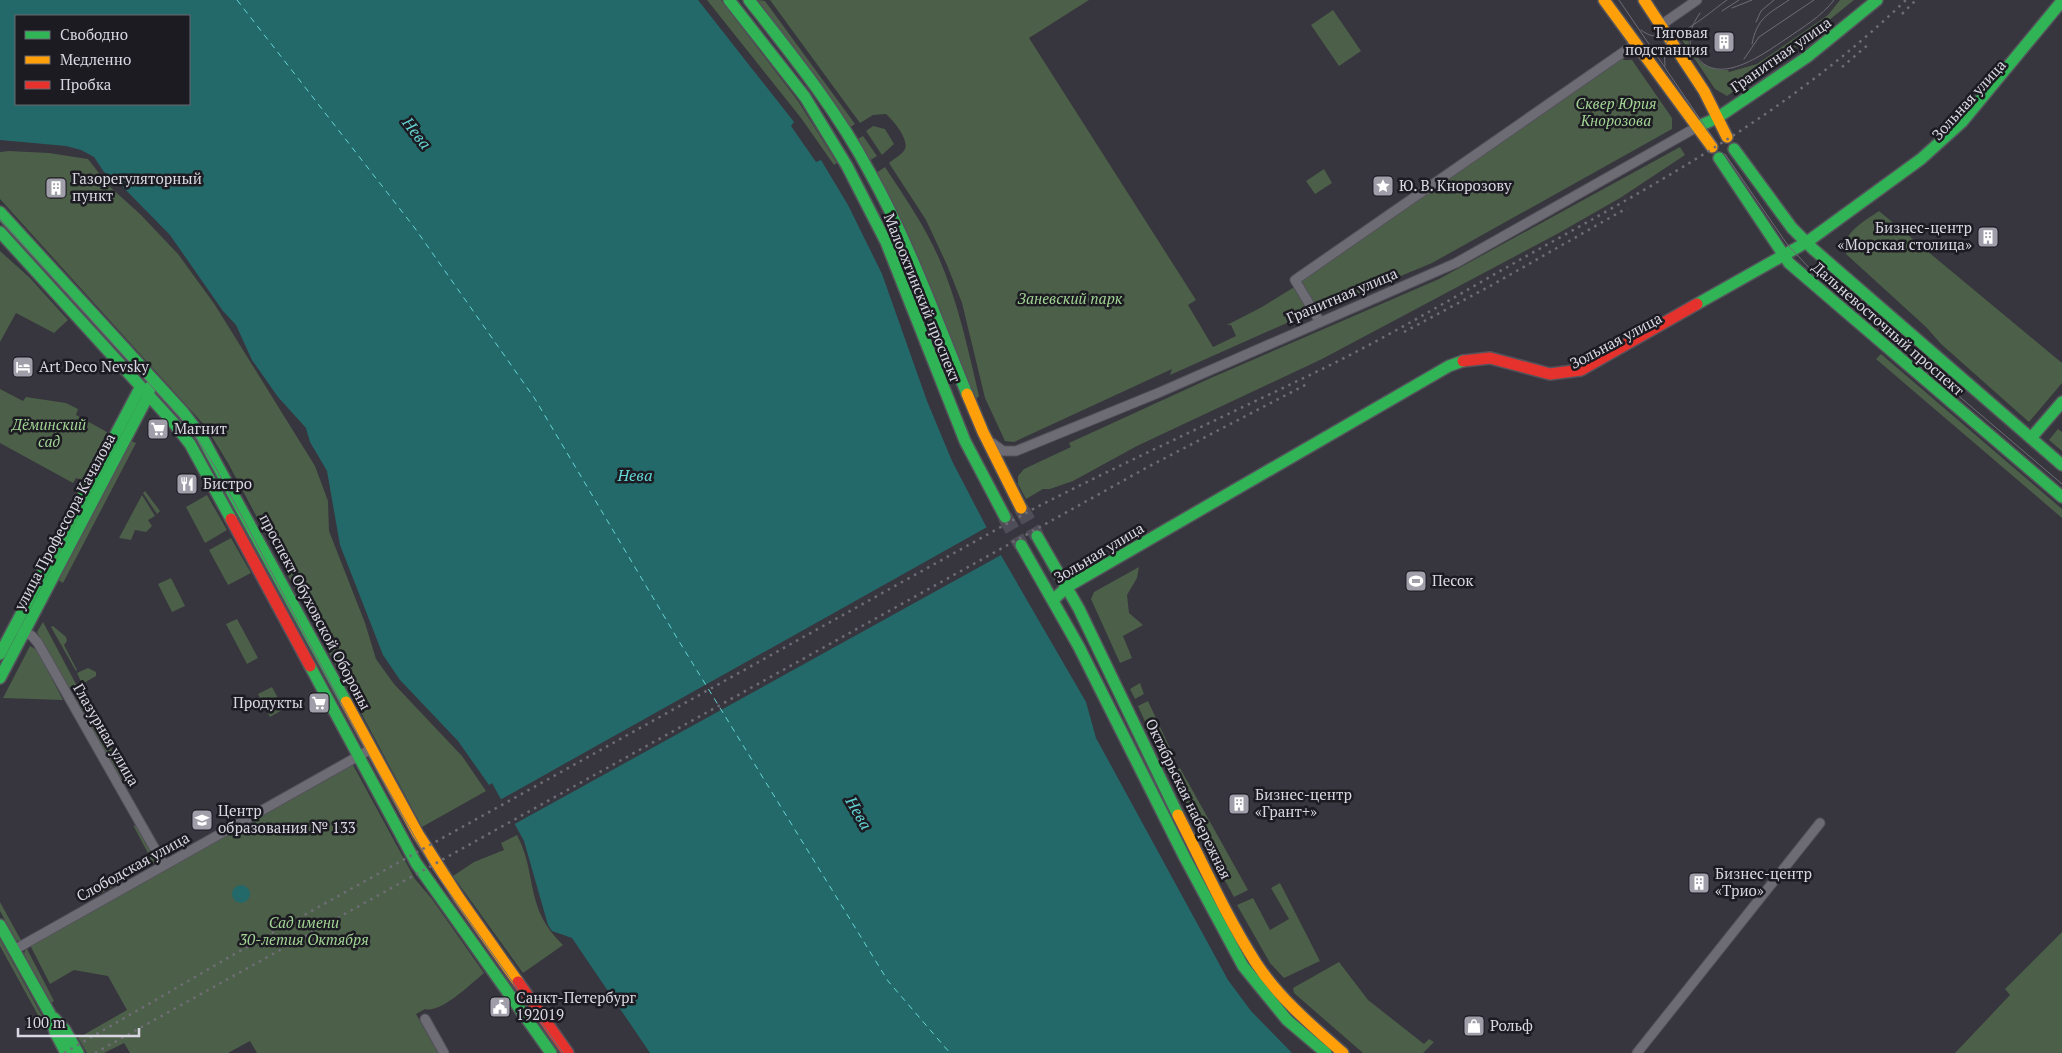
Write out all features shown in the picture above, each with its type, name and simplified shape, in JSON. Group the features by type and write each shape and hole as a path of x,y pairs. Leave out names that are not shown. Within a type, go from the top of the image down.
{"main road":[{"name":"Малоохтинский проспект","path":"729,0 805,97 847,166 886,242 965,440 1005,517"},
{"name":"Малоохтинский проспект","path":"750,0 818,88 869,170 902,235 987,440 1021,508"},
{"path":"1604,0 1712,147"},
{"path":"1644,0 1715,114 1727,138"},
{"name":"Гранитная улица","path":"1697,127 1802,50 1864,0"},
{"name":"Гранитная улица","path":"1715,114 1807,57 1877,0"},
{"name":"Зольная улица","path":"1810,245 1938,145 1962,122 2062,1"},
{"name":"Зольная улица","path":"1053,600 1455,372 1485,367 1544,383 1565,382 1584,378 1810,245 1943,151 1969,126 2062,15"},
{"name":"Дальневосточный проспект","path":"1734,150 1792,228 2062,465"},
{"name":"Дальневосточный проспект","path":"1720,159 1787,259 2062,497"},
{"name":"проспект Обуховской Обороны","path":"0,212 183,412 210,450 371,749 443,875 568,1053"},
{"name":"проспект Обуховской Обороны","path":"0,232 190,444 424,876 551,1053"},
{"name":"улица Профессора Качалова","path":"0,678 20,629 152,379"},
{"path":"2031,438 2062,402"},
{"name":"Октябрьская набережная","path":"1037,536 1069,591 1180,818 1257,964 1297,1012 1343,1053"},
{"name":"Октябрьская набережная","path":"1021,545 1053,600 1243,966 1287,1020 1326,1053"},
{"name":"улица Профессора Качалова","path":"0,654 20,629"},
{"path":"0,925 50,1014 65,1030 78,1053"},
{"path":"50,1014 55,1032 66,1053"}],"street":[{"path":"1661,25 1697,0"},
{"path":"1320,322 1295,280 1635,44"},
{"name":"Гранитная улица","path":"987,440 1003,451 1016,451 1158,393 1456,263 1697,127"},
{"name":"Глазурная улица","path":"20,629 38,643 164,865"},
{"name":"Слободская улица","path":"14,950 371,749"},
{"path":"1637,1053 1820,823"},
{"path":"425,1019 444,1053"}],"green space":[{"path":"707,0 721,0 798,101 837,163 834,165 801,118"},
{"path":"758,0 765,1 855,124 849,128"},
{"name":"Заневский парк","path":"770,0 1089,0 1029,38 1196,300 1188,305 1213,347 1236,336 1231,325 1227,325 1262,307 1296,286 1309,313 1170,375 1172,369 1014,442 1005,441 985,398 962,303 947,265 926,220 889,163 905,149 906,145 903,135 886,114 873,115 860,123"},
{"path":"1840,0 1854,0 1797,46 1727,96 1715,89 1682,40 1688,35 1691,50 1700,61 1712,68 1728,70 1729,72 1757,64 1828,15"},
{"path":"1333,10 1361,51 1339,66 1311,25"},
{"name":"Сквер Юрия Кнорозова","path":"1622,57 1624,60 1632,60 1672,118 1672,129 1432,263 1321,309 1316,308 1301,280"},
{"path":"873,126 885,129 894,144 882,155 866,131"},
{"path":"863,136 877,156 869,161 856,140"},
{"path":"1680,147 1685,155 1620,198 1557,234 1322,359 1137,446 1073,481 1050,489 1043,489 1026,499 1018,484 1018,476 1024,469 1071,447 1069,443 1213,377 1439,279"},
{"path":"0,152 49,153 88,159 109,186 140,214 178,254 215,305 315,466 328,501 329,531 365,623 376,659 394,684 462,756 486,791 422,827 228,463 206,427 0,199"},
{"path":"885,167 926,233 945,273 957,308 971,361 979,396 975,400 876,173"},
{"path":"1324,169 1332,183 1315,194 1306,181"},
{"path":"1879,211 2062,363 2062,383 2029,422 1941,344 1926,327 1846,254 1845,247 1849,234"},
{"path":"0,251 30,278 68,320 54,333 16,313 0,342"},
{"path":"1881,354 2062,509 2062,518 1876,359"},
{"name":"Дёминский сад","path":"0,389 23,401 26,397 66,403 78,409 76,415 107,432 82,480 76,478 73,483 0,443"},
{"path":"2058,429 2062,432 2062,451 2049,440"},
{"path":"131,441 136,443 63,583 58,580"},
{"path":"145,491 160,511 157,514 143,493"},
{"path":"142,495 155,516 148,520 152,526 146,532 135,530 131,540 119,538"},
{"path":"207,495 227,530 205,543 186,507"},
{"path":"231,538 251,573 228,585 209,550"},
{"path":"1139,567 1137,578 1127,595 1129,613 1143,625 1123,636 1132,658 1120,663 1091,599 1094,592"},
{"path":"171,578 185,606 172,612 158,584"},
{"path":"237,619 258,658 247,664 226,624"},
{"path":"43,622 77,686 69,688 66,685 37,632"},
{"path":"53,626 66,637 67,641 64,645 76,671 51,627"},
{"path":"30,646 37,650 63,700 3,698"},
{"path":"88,668 96,672 96,676 82,684 77,673"},
{"path":"1140,683 1144,694 1135,699 1130,689"},
{"path":"272,687 284,709 270,717 258,694"},
{"path":"81,693 126,775 120,778 77,702 77,697"},
{"path":"1148,701 1175,759 1164,763 1138,706"},
{"name":"Сад имени 30-летия Октября","path":"353,765 415,879 432,899 484,973 464,990 439,1007 425,1009 416,1014 438,1053 257,1053 250,1041 228,1053 130,1053 124,1043 104,1053 87,1053 78,1038 127,1010 108,976 74,970 50,984 30,945"},
{"path":"1180,768 1248,890 1234,897 1198,832 1170,773"},
{"path":"133,825 137,827 156,862 98,895 93,886 150,857"},
{"path":"517,835 528,864 533,891 542,918 563,945 523,973 453,876 474,862 504,850 501,843"},
{"path":"1280,883 1320,961 1284,978 1270,963 1237,905 1253,898 1270,930 1289,919 1271,888"},
{"path":"0,902 22,942 16,940 0,911"},
{"path":"2062,932 2062,1053 1955,1053 2010,995 2005,989"},
{"path":"0,939 42,1016 39,1017 0,946"},
{"path":"26,947 54,1001 51,1003 24,954"},
{"path":"1339,962 1368,1000 1424,1044 1429,1039 1434,1042 1423,1053 1363,1053 1294,993 1293,988"}],"water":[{"name":"Нева","path":"0,0 698,0 794,122 791,126 816,162 821,160 848,205 882,274 927,401 952,461 1002,557 1086,702 1096,738 1228,980 1251,1011 1292,1053 650,1053 572,938 552,931 548,925 524,841 492,783 489,785 458,741 400,680 383,655 340,545 327,471 310,442 306,428 278,397 252,360 236,325 223,311 170,235 118,182 104,172 94,157 81,150 66,146 0,140"},
{"path":"241,885 247,888 250,894 247,900 241,903 235,900 232,894 235,888"}],"pier":[{"path":"989,526 1003,554 511,826 498,801"}],"ferry route":[{"path":"237,0 414,227 535,399 677,638 888,981 950,1053"}],"tunnel":[{"path":"1021,508 1037,536"},
{"path":"1005,517 1021,545"}],"tram line":[{"path":"1619,0 1717,144"},
{"path":"1641,30 1652,36 1663,37 1674,34 1697,22 1727,0"},
{"path":"1722,11 1739,0"},
{"path":"1732,8 1752,0"},
{"path":"1756,22 1761,11 1774,0"},
{"path":"1752,44 1760,22 1769,13 1789,0"},
{"path":"1744,59 1759,37 1814,0"},
{"path":"1700,13 1694,23 1690,38 1694,53 1703,64 1714,69 1727,69 1740,66 1765,53 1812,21 1834,0"},
{"path":"1665,66 1664,47 1672,34"},
{"path":"1725,154 1787,244 1812,271 2062,484"},
{"path":"0,219 193,432 217,470 377,770 434,871 563,1053"}],"railway":[{"path":"64,1053 245,948 1035,508 1344,358 1646,189 1736,134 1780,104 1865,38 1906,0"},
{"path":"1902,14 1916,0"},
{"path":"1842,67 1870,43"},
{"path":"1404,332 1492,285 1627,208"},
{"path":"95,1053 1146,468 1309,383"}],"traffic: fast":[{"path":"729,0 805,97 847,166 886,242 965,441 1005,517"},
{"path":"749,0 828,104 869,171 897,225 967,394"},
{"path":"1697,127 1717,118 1807,57 1877,0"},
{"path":"1697,304 1807,242 1921,159 1962,122 2062,1"},
{"path":"1734,149 1792,228 1813,249 2062,465"},
{"path":"1719,158 1789,263 2062,497"},
{"path":"0,212 183,412 202,437 346,702"},
{"path":"0,232 172,421 190,444 231,519"},
{"path":"1053,600 1067,587 1449,366 1463,361"},
{"path":"0,678 148,396 150,387"},
{"path":"0,654 140,388"},
{"path":"2031,438 2062,402"},
{"path":"1037,536 1079,609 1178,815"},
{"path":"1021,545 1079,647 1185,858 1243,966 1287,1020 1326,1053"},
{"path":"310,666 416,863 551,1053"},
{"path":"0,925 50,1014 55,1032 66,1053"},
{"path":"54,1018 65,1030 78,1053"}],"traffic: slow":[{"path":"1604,0 1712,147"},
{"path":"1644,0 1704,91 1727,137"},
{"path":"967,394 983,432 1021,508"},
{"path":"346,702 418,834 459,898 518,982"},
{"path":"1178,815 1225,908 1245,945 1265,976 1285,1000 1343,1053"}],"traffic: jam":[{"path":"1463,361 1490,358 1550,374 1581,370 1697,304"},
{"path":"231,519 310,666"},
{"path":"518,982 568,1053"}],"place":[{"name":"Тяговая подстанция","path":"1724,42"},
{"name":"Ю. В. Кнорозову","path":"1383,186"},
{"name":"Газорегуляторный пункт","path":"56,188"},
{"name":"Бизнес-центр «Морская столица»","path":"1988,237"},
{"name":"Art Deco Nevsky","path":"23,367"},
{"name":"Магнит","path":"158,429"},
{"name":"Бистро","path":"187,484"},
{"name":"Песок","path":"1416,581"},
{"name":"Продукты","path":"319,703"},
{"name":"Бизнес-центр «Грант+»","path":"1239,804"},
{"name":"Центр образования № 133","path":"202,820"},
{"name":"Бизнес-центр «Трио»","path":"1699,883"},
{"name":"Санкт-Петербург 192019","path":"500,1007"},
{"name":"Рольф","path":"1474,1026"}]}
